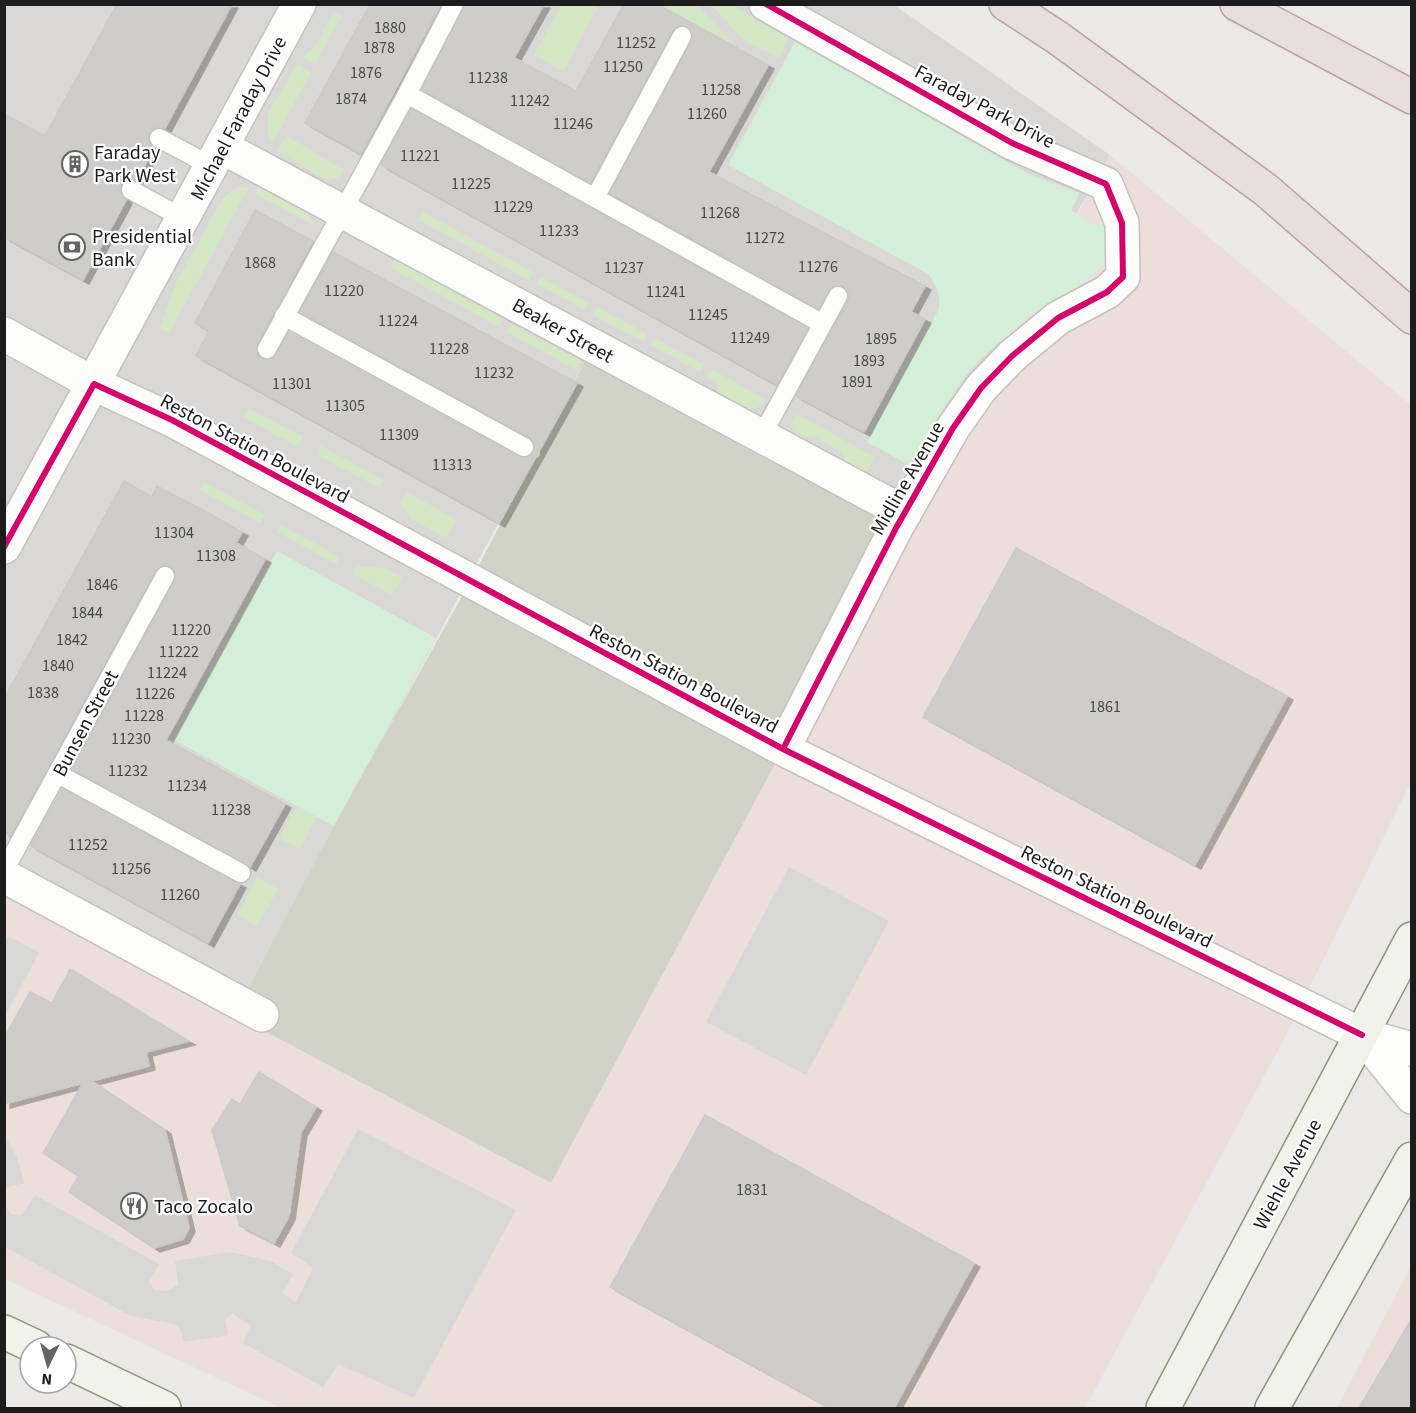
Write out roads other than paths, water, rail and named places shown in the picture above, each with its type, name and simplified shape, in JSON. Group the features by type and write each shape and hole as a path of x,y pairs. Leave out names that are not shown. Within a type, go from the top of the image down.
{"highway":[{"path":"1006,4 1059,39 1266,190 1412,317"},
{"path":"1237,4 1412,97"}],"main road":[{"name":"Wiehle Avenue","path":"1163,1408 1412,939"},
{"path":"1272,1408 1412,1159"},
{"path":"4,1332 18,1339"},
{"path":"78,1367 164,1408"}],"street":[{"name":"Michael Faraday Drive","path":"4,547 299,4"},
{"name":"Faraday Park Drive","path":"766,4 1012,142 1106,184 1122,223 1123,277"},
{"name":"Beaker Street","path":"216,157 344,210 760,438 904,513"},
{"name":"Midline Avenue","path":"783,749 904,513 953,428 981,388 1012,356 1058,318 1107,292 1123,277"},
{"name":"Reston Station Boulevard","path":"4,334 94,384 172,420 783,749 1362,1035 1412,1049"},
{"path":"4,876 262,1015"},
{"name":"Reston Station Boulevard","path":"1362,1035 1412,1097"}],"lane":[{"path":"267,349 454,4"},
{"path":"596,196 682,36"},
{"path":"406,94 596,196 823,324"},
{"path":"159,138 216,157"},
{"path":"131,190 183,218"},
{"path":"760,438 838,296"},
{"path":"284,316 524,447"},
{"name":"Bunsen Street","path":"4,871 165,576"},
{"path":"58,774 242,873"}],"place":[{"name":"Faraday Park West","path":"75,164"},
{"name":"Presidential Bank","path":"72,247"},
{"name":"Taco Zocalo","path":"134,1206"}]}
